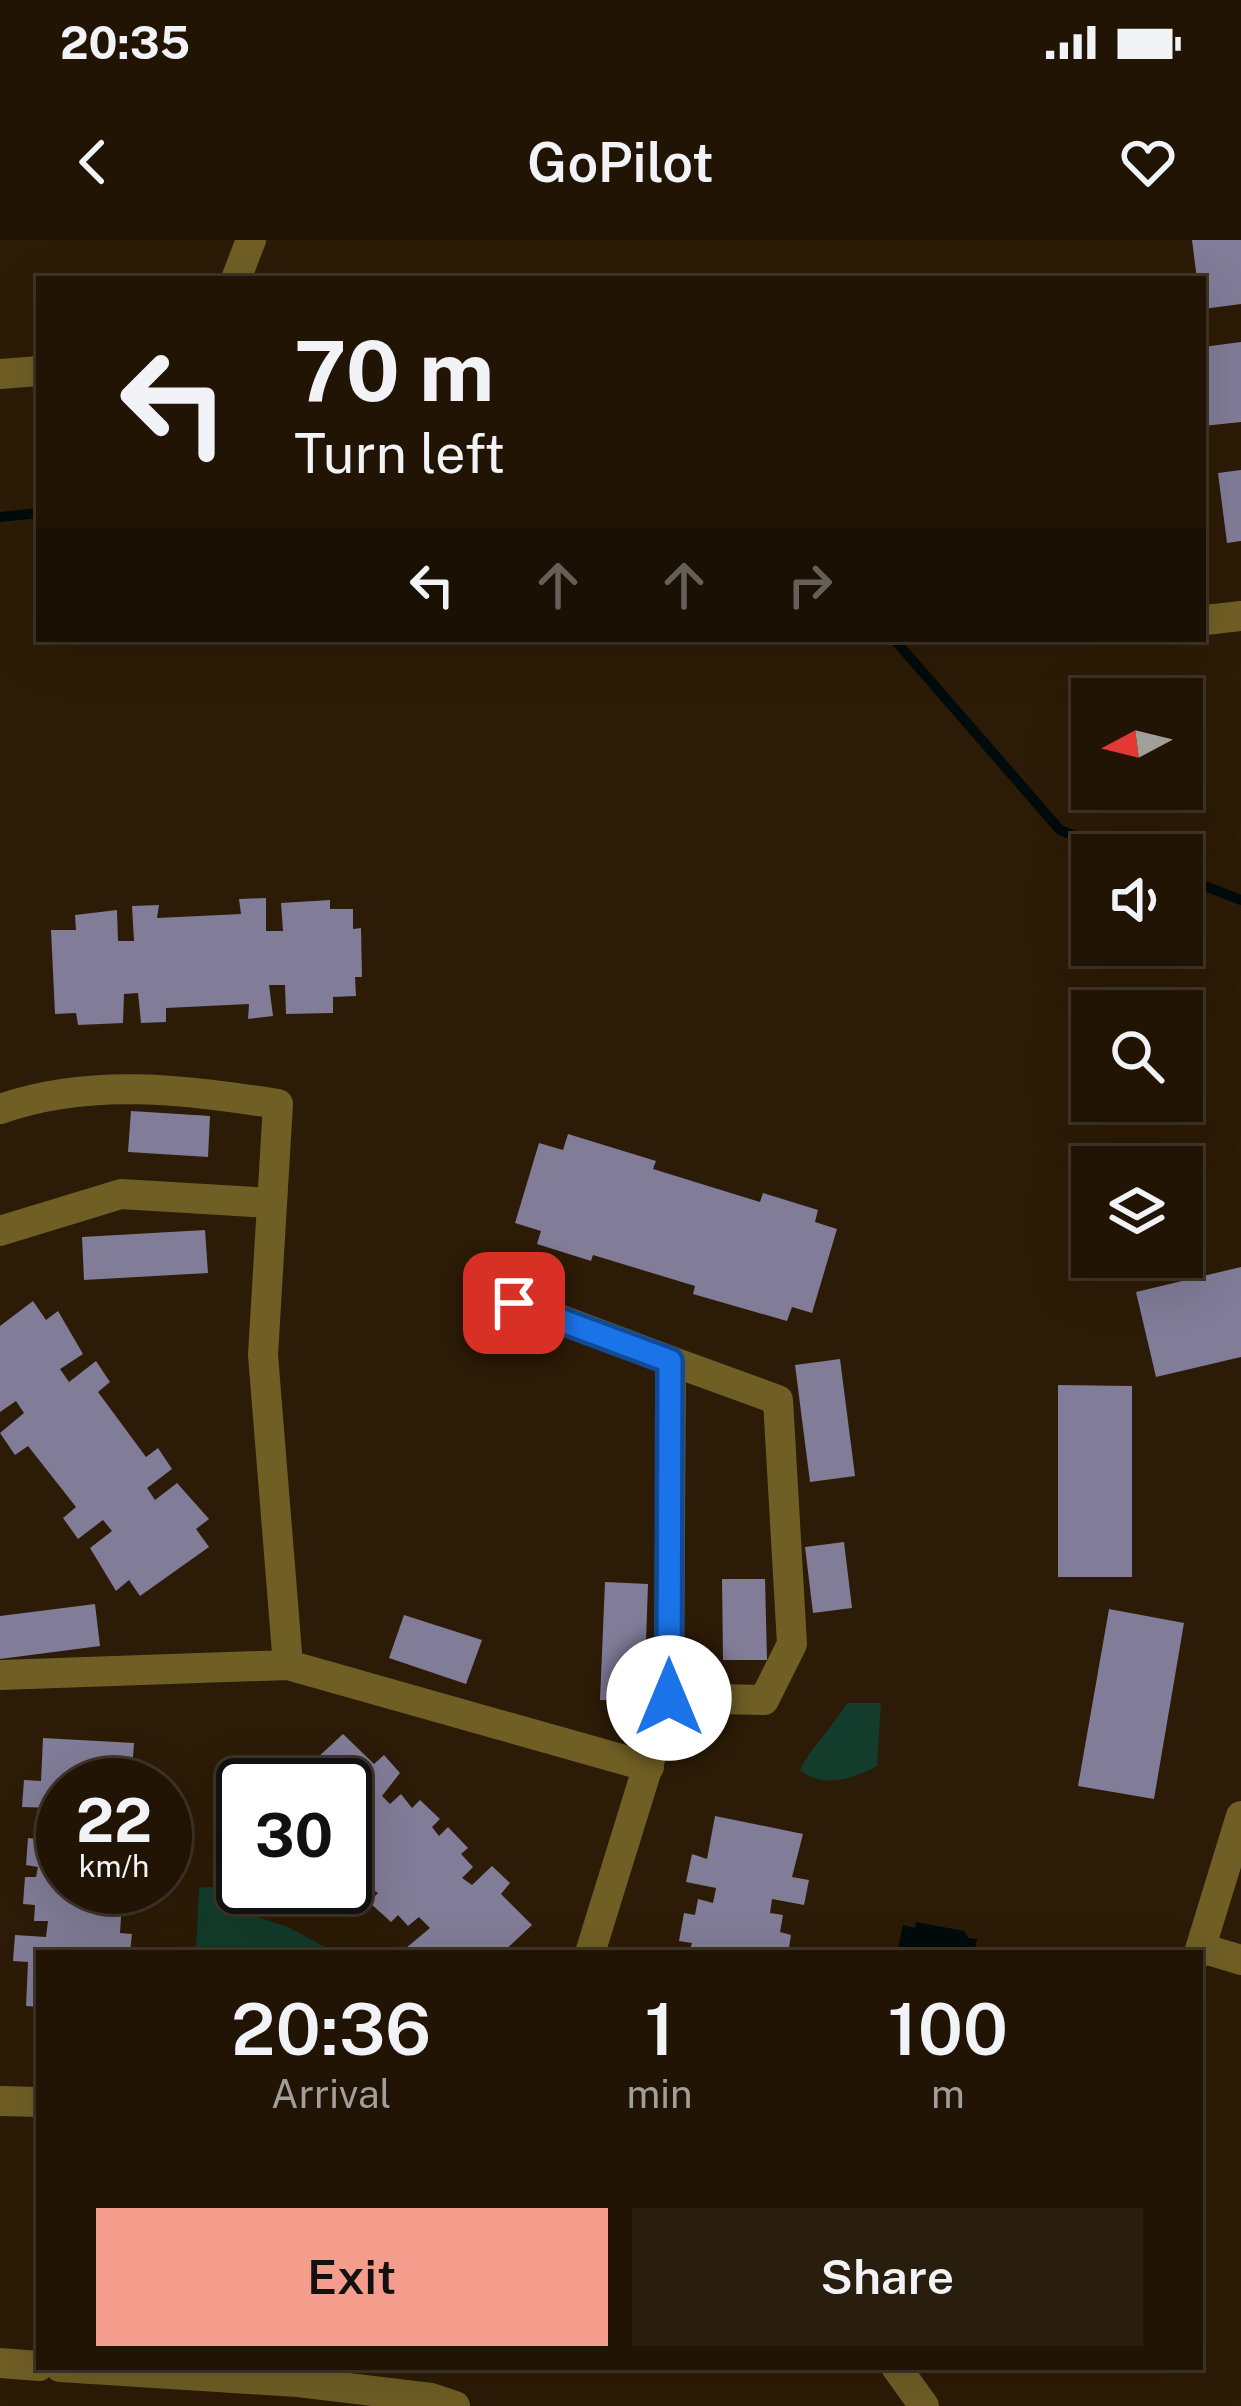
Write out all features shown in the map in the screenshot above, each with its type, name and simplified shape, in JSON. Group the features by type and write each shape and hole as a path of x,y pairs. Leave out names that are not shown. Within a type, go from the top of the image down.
{"street":[{"path":"237,276 251,240"},
{"path":"0,374 36,371"},
{"path":"1206,620 1241,616"},
{"path":"0,1109 93,1089 178,1089 278,1104 263,1355 288,1665"},
{"path":"0,1231 121,1194 271,1203"},
{"path":"514,1303 778,1400 792,1644 764,1700 669,1698"},
{"path":"591,1950 669,1698 670,1361"},
{"path":"0,1675 288,1665 649,1767"},
{"path":"1200,1950 1241,1816"},
{"path":"1203,1951 1241,1960"},
{"path":"0,2101 36,2102"},
{"path":"0,2363 36,2366"},
{"path":"108,2370 298,2382 431,2398 454,2406"},
{"path":"900,2370 924,2406"}],"green space":[{"path":"847,1703 881,1703 877,1766 838,1780 809,1776 800,1770"},
{"path":"216,1886 216,1914 250,1914 325,1947 324,1950 196,1950 199,1888"}],"shaded area":[{"path":"916,1922 964,1931 968,1938 977,1939 975,1950 898,1950 903,1925 915,1928"}],"building":[{"path":"1192,240 1241,240 1241,304 1206,309 1206,276 1197,276"},
{"path":"1241,342 1241,422 1206,426 1206,347"},
{"path":"1241,470 1241,541 1227,543 1218,473"},
{"path":"266,898 266,931 283,931 281,903 330,900 330,909 353,909 353,929 361,928 362,977 355,977 356,996 333,997 333,1013 286,1014 285,985 269,985 273,1016 248,1019 249,1004 166,1008 166,1022 141,1023 138,993 124,994 123,1023 78,1025 76,1013 55,1014 51,930 76,930 75,915 117,910 118,941 134,941 132,906 159,905 157,918 241,914 239,899"},
{"path":"131,1111 210,1116 208,1157 128,1152"},
{"path":"568,1134 656,1161 653,1169 760,1202 763,1193 818,1210 815,1222 837,1229 812,1313 792,1307 787,1321 693,1294 695,1286 593,1255 591,1261 537,1244 541,1231 515,1223 539,1143 563,1150"},
{"path":"205,1230 208,1273 84,1280 82,1237"},
{"path":"1241,1267 1241,1357 1156,1377 1136,1292"},
{"path":"33,1301 46,1320 58,1311 83,1354 60,1369 69,1382 96,1361 110,1382 98,1392 146,1457 158,1448 172,1469 147,1488 155,1500 177,1483 209,1519 196,1529 209,1547 140,1596 129,1580 116,1591 90,1548 112,1531 103,1520 78,1539 63,1518 76,1507 28,1446 15,1455 0,1433 24,1413 16,1401 0,1412 0,1326"},
{"path":"840,1359 855,1476 810,1482 795,1365"},
{"path":"1058,1385 1132,1386 1132,1577 1058,1577"},
{"path":"844,1542 852,1608 813,1613 805,1547"},
{"path":"722,1579 765,1579 767,1660 723,1660"},
{"path":"605,1582 648,1584 644,1701 600,1700"},
{"path":"95,1604 100,1646 0,1659 0,1616"},
{"path":"1109,1609 1184,1623 1154,1799 1078,1786"},
{"path":"404,1615 482,1640 466,1684 389,1658"},
{"path":"343,1734 368,1758 317,1758"},
{"path":"43,1738 134,1743 133,1758 42,1758"},
{"path":"384,1755 400,1773 382,1796 390,1804 401,1794 412,1808 420,1800 440,1819 432,1827 439,1836 448,1827 468,1848 461,1854 473,1867 462,1878 472,1885 492,1866 510,1883 501,1894 532,1925 505,1950 408,1950 430,1928 419,1917 408,1926 398,1915 391,1922 372,1905 378,1893 372,1889 372,1762"},
{"path":"24,1780 36,1781 36,1807 22,1807"},
{"path":"715,1816 803,1834 792,1877 809,1880 804,1905 772,1899 770,1913 783,1915 780,1932 791,1935 788,1950 690,1950 692,1943 679,1941 684,1913 695,1915 698,1899 713,1903 716,1888 686,1882 692,1854 707,1859"},
{"path":"28,1838 36,1839 36,1867 26,1865"},
{"path":"25,1877 36,1877 36,1914 121,1914 120,1933 132,1934 130,1950 36,1950 36,2007 26,2006 28,1962 13,1961 15,1935 46,1937 48,1921 34,1921 35,1905 23,1904"}],"waterway":[{"path":"0,517 36,513"},
{"path":"897,642 1060,830 1071,834"},
{"path":"1203,885 1241,900"}],"route":[{"path":"514,1303 670,1361 669,1698"}]}
